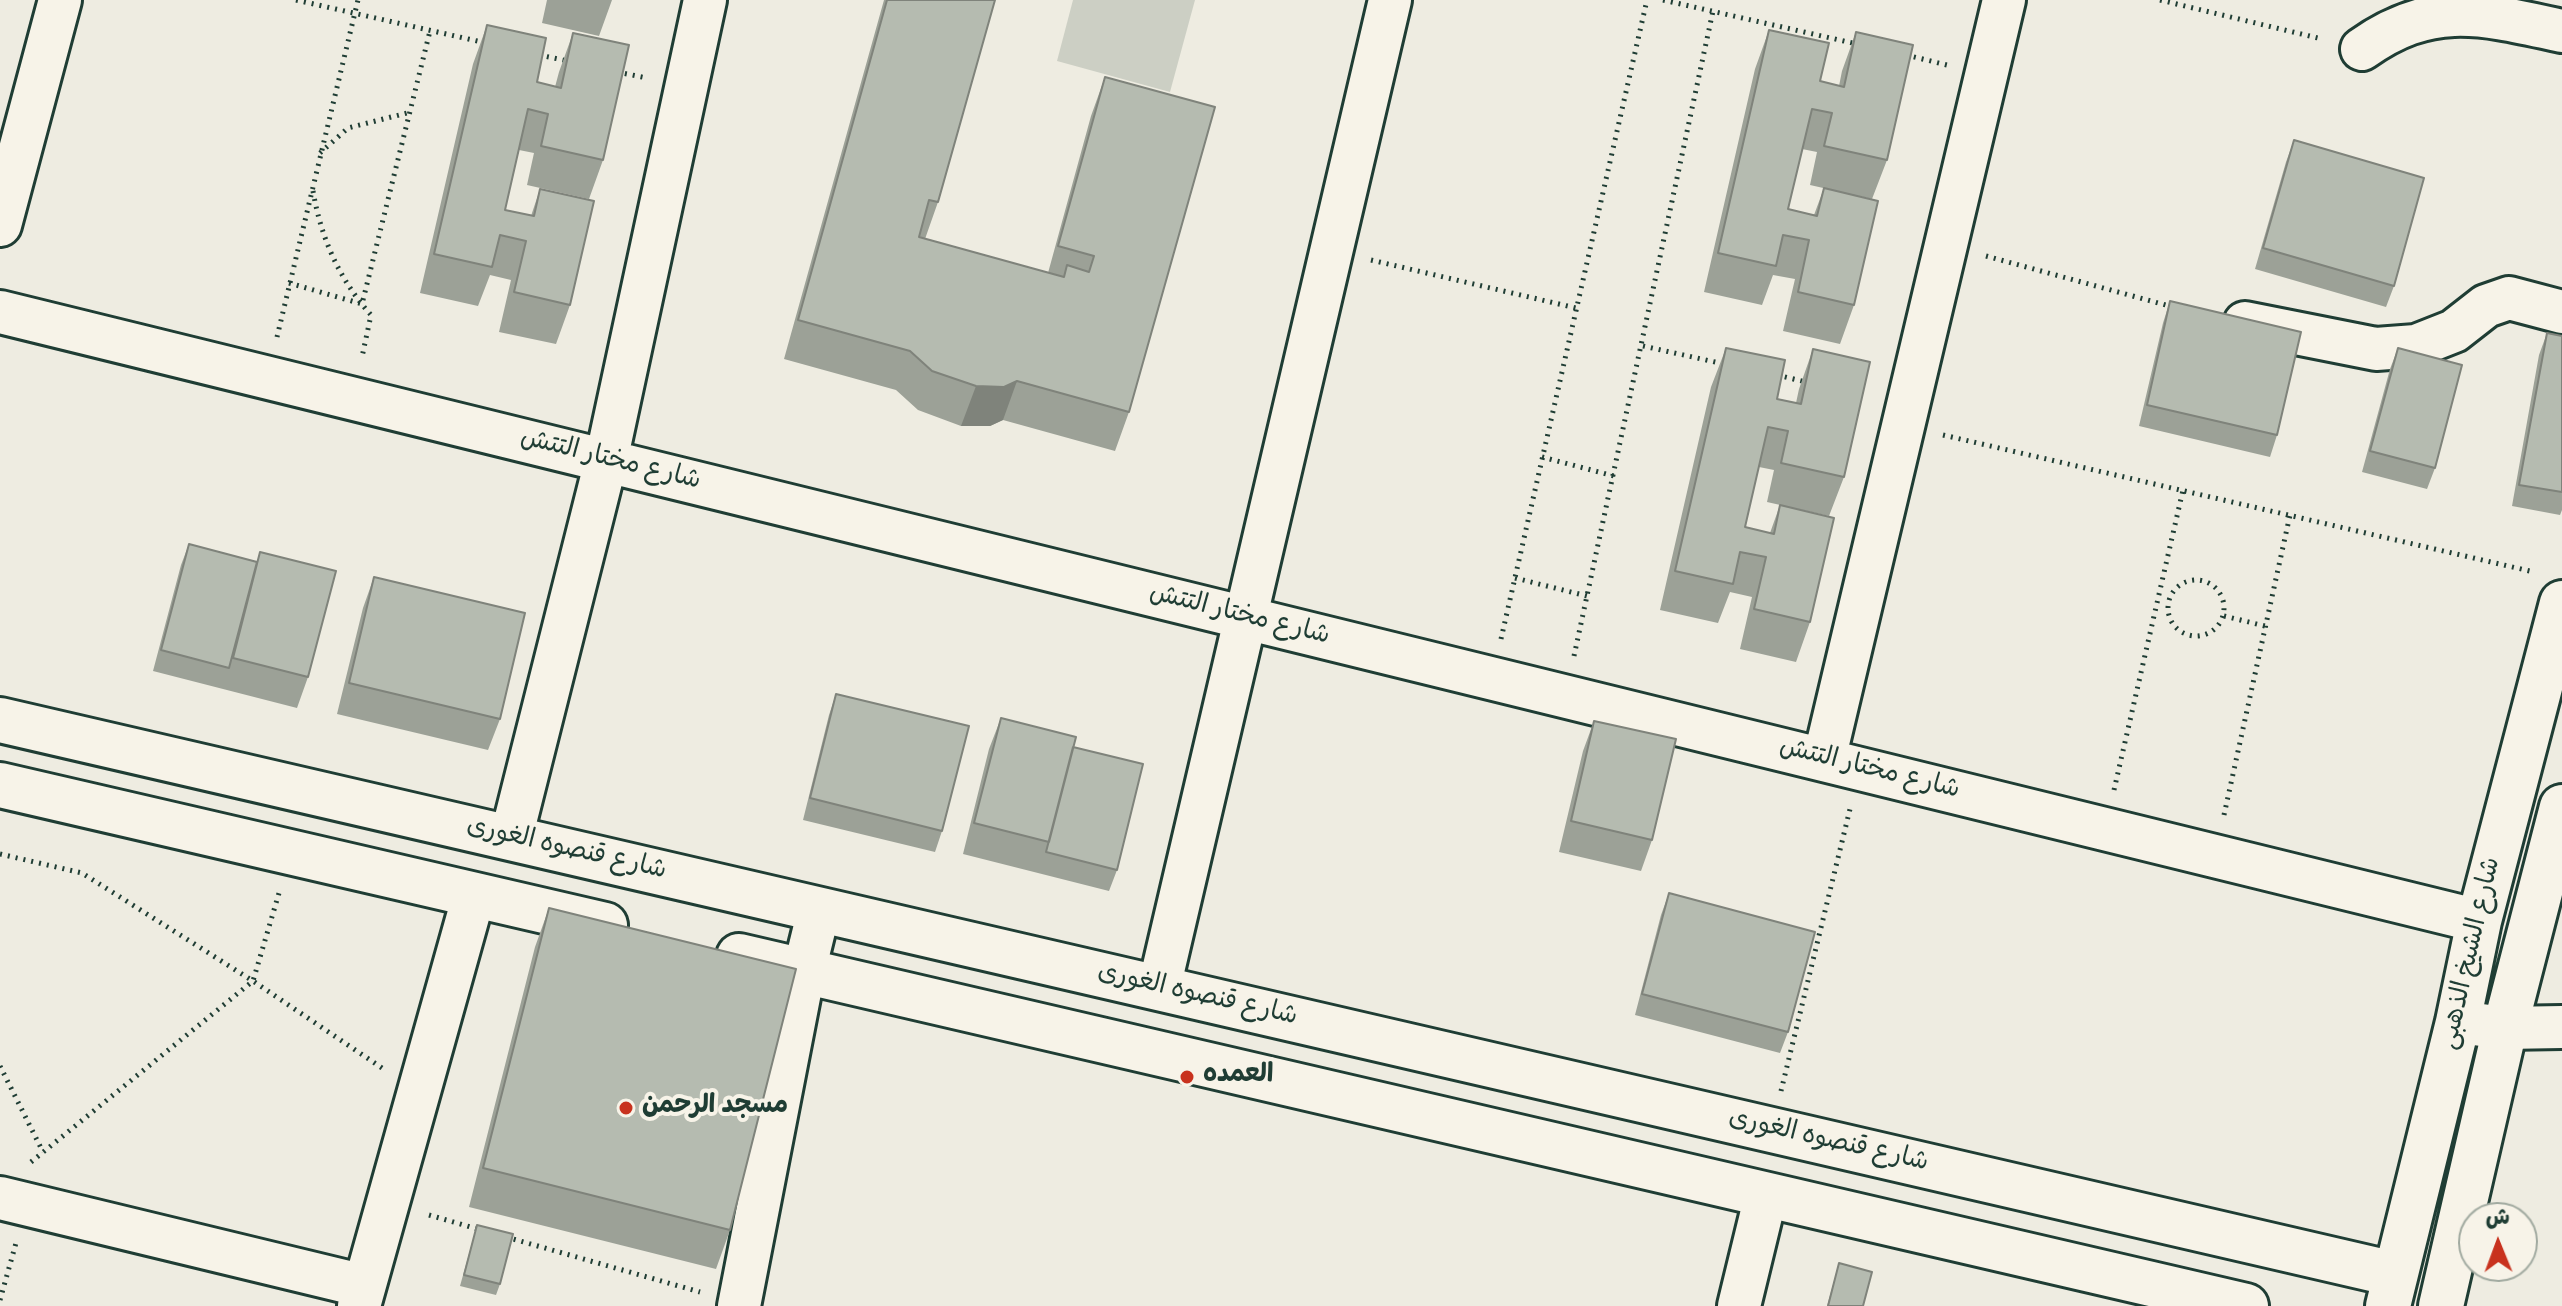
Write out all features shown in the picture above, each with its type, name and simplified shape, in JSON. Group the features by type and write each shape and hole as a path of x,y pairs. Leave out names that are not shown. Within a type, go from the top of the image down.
{"street":[{"path":"0,225 60,0"},
{"path":"511,838 606,461 705,0"},
{"path":"1159,988 1390,0"},
{"path":"1842,765 1903,425 2004,0"},
{"path":"2362,49 2388,25 2421,10 2456,8 2562,31"},
{"path":"2200,314 2376,349 2429,341 2454,331 2486,306 2509,298 2562,312"},
{"name":"شارع مختار التتش","path":"0,312 2479,921"},
{"name":"شارع الشيخ الذهبى","path":"2391,1290 2458,1022 2554,589"},
{"name":"شارع قنصوه الغورى","path":"0,720 1772,1130 2391,1290"},
{"path":"0,785 639,933"},
{"name":"شارع الشيخ الذهبى","path":"2441,1306 2505,1028 2562,807"},
{"path":"16,1191 362,1296 474,895"},
{"path":"740,1305 804,971 819,910"},
{"path":"699,947 2246,1306"},
{"path":"2458,1022 2505,1028 2562,1027"},
{"path":"1739,1306 1766,1195"}],"path":[{"path":"296,0 490,44"},
{"path":"268,378 318,154 358,0"},
{"path":"1492,679 1647,0"},
{"path":"1663,0 1865,46"},
{"path":"2160,0 2362,49"},
{"path":"1565,696 1713,11"},
{"path":"362,304 407,113 430,31"},
{"path":"1895,53 1987,74"},
{"path":"536,54 581,64"},
{"path":"611,70 686,87"},
{"path":"318,154 348,128 407,113"},
{"path":"312,186 329,249 371,315"},
{"path":"1946,245 2200,314"},
{"path":"1331,251 1576,308"},
{"path":"289,283 362,304"},
{"path":"1643,346 1737,366"},
{"path":"1768,373 1815,384"},
{"path":"1903,425 2290,515 2554,589"},
{"path":"1542,457 1614,476"},
{"path":"2105,830 2183,490"},
{"path":"2215,857 2290,515"},
{"path":"1515,578 1587,596"},
{"path":"2204,581 2222,595 2224,616 2210,633 2189,636 2171,622 2169,601 2182,583 2204,581"},
{"path":"2158,598 2169,601"},
{"path":"2224,616 2265,626"},
{"path":"1772,1130 1842,765"},
{"path":"0,1300 16,1191 43,1152 253,981 292,852"},
{"path":"0,854 82,873 253,981 418,1095"},
{"path":"0,1066 43,1152"},
{"path":"387,1203 740,1305"}],"shaded area":[{"path":"1073,0 1195,0 1170,92 1057,61"}],"building":[{"path":"887,0 995,0 938,202 929,200 919,237 1064,277 1067,265 1089,272 1094,256 1058,246 1105,77 1215,107 1129,412 1017,381 1004,387 976,386 932,371 910,351 798,320"},
{"path":"487,25 546,38 537,82 561,88 573,33 629,45 603,160 541,146 548,114 528,109 505,210 534,216 540,189 594,201 570,305 514,292 526,241 500,235 492,267 434,254"},
{"path":"1769,30 1829,43 1820,81 1844,87 1856,32 1913,45 1887,160 1824,146 1832,113 1812,109 1788,209 1817,216 1824,188 1878,201 1854,305 1798,292 1809,240 1783,235 1776,266 1718,253"},
{"path":"2294,140 2424,178 2394,286 2263,248"},
{"path":"2170,301 2301,332 2277,435 2147,405"},
{"path":"2547,333 2562,336 2562,492 2519,485"},
{"path":"1726,348 1785,360 1777,399 1801,404 1813,349 1870,362 1844,477 1781,463 1788,431 1768,427 1745,527 1774,534 1780,505 1834,518 1810,622 1754,609 1766,557 1740,552 1733,584 1675,571"},
{"path":"2398,348 2462,365 2435,468 2370,451"},
{"path":"189,544 257,562 229,668 161,650"},
{"path":"260,552 336,571 308,677 233,658"},
{"path":"374,577 525,613 500,719 349,683"},
{"path":"836,694 969,726 942,831 810,798"},
{"path":"1001,718 1076,737 1049,842 974,823"},
{"path":"1594,721 1676,739 1652,840 1571,821"},
{"path":"1073,747 1143,764 1117,870 1046,852"},
{"path":"1669,893 1815,932 1788,1032 1642,994"},
{"name":"مسجد الرحمن","path":"549,908 796,969 730,1230 483,1168"},
{"path":"477,1225 513,1234 500,1284 464,1275"},
{"path":"1839,1263 1872,1272 1863,1306 1828,1306"}],"place":[{"name":"العمده","path":"1187,1077"},
{"name":"مسجد الرحمن","path":"626,1108"}]}
